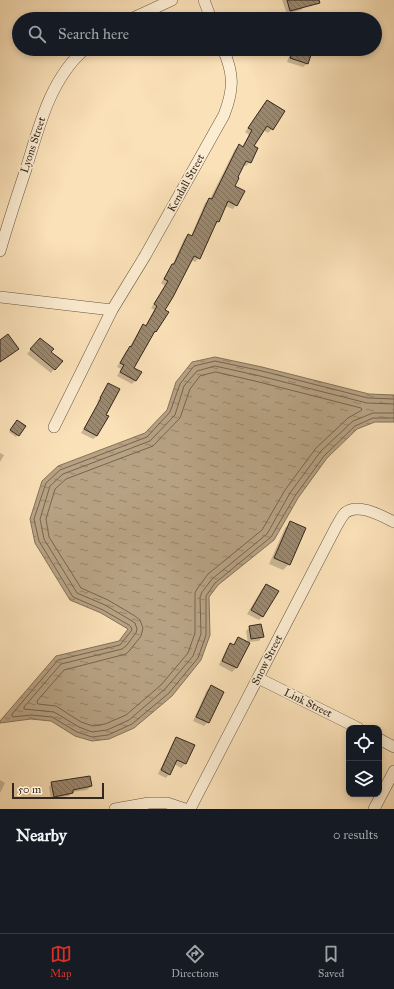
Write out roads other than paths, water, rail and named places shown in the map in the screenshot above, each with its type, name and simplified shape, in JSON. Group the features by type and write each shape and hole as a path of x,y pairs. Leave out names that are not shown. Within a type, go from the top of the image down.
{"street":[{"path":"146,12 172,0"},
{"path":"204,0 208,12"},
{"name":"Lyons Street","path":"0,251 16,196 44,112 63,74 78,56"},
{"name":"Kendall Street","path":"54,427 112,310 145,256 224,115 229,102 232,87 231,73 226,56"},
{"path":"0,297 112,310"},
{"name":"Snow Street","path":"190,809 336,526 346,512 355,509 366,510 394,522"},
{"name":"Link Street","path":"258,678 352,725"},
{"path":"382,741 394,747"},
{"path":"374,809 394,771"},
{"path":"115,809 149,803 167,803 185,809"}],"water":[{"path":"215,357 262,367 369,394 394,395 394,422 375,422 357,429 327,458 298,498 274,540 218,585 209,597 210,635 201,660 172,696 134,728 109,739 92,741 75,736 51,721 31,719 0,723 0,721 56,656 119,641 128,629 101,613 70,600 35,543 30,519 42,481 58,466 145,433 167,410 176,382 192,362"}]}
